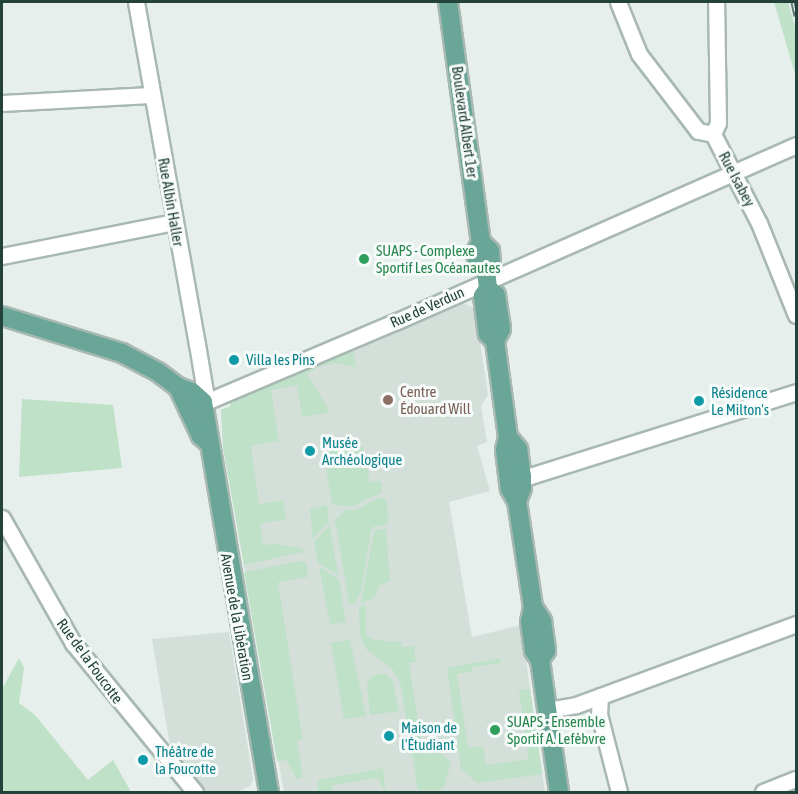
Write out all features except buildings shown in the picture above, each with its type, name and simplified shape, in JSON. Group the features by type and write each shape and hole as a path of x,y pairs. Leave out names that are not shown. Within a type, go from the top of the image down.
{"main road":[{"name":"Boulevard Albert 1er","path":"448,2 481,242 476,252 478,264 496,295 501,329 495,341 508,437 505,450 510,489 517,501 533,607 530,622 534,651 540,660 560,792"},
{"name":"Avenue de la Libération","path":"2,316 123,353 158,372 178,387 196,406 211,434 208,442 269,792"},
{"name":"Boulevard Albert 1er","path":"508,437 518,449 522,476 522,488 517,501"}],"street":[{"name":"Rue Albin Haller","path":"136,2 174,222 198,344 205,392 196,406"},
{"path":"618,2 639,54 706,133"},
{"name":"Rue Isabey","path":"716,2 718,123 706,133 734,173 759,223 796,315"},
{"path":"2,103 152,95"},
{"name":"Rue de Verdun","path":"196,406 397,321 487,279 796,145"},
{"path":"2,256 174,222"},
{"path":"522,476 530,476 796,392"},
{"name":"Rue de la Foucotte","path":"2,518 73,643 195,792"},
{"path":"548,710 600,696 796,624"},
{"path":"600,696 599,714 619,792"},
{"path":"763,792 796,779"}],"shaded area":[{"path":"462,302 475,309 488,395 481,406 487,442 477,446 490,491 449,502 472,637 521,625 545,792 284,792 223,447 221,410 231,406 230,402"},
{"path":"229,632 253,779 250,786 237,792 206,792 171,752 152,639"}],"green space":[{"path":"774,2 788,2 796,30 796,77"},
{"path":"353,348 356,367 335,363 318,367 307,374 327,407 328,413 302,417 297,385 271,390 279,441 251,446 259,504 283,500 286,519 260,524 263,545 276,544 303,549 303,552 244,565 223,447 221,410 231,406 230,402"},
{"path":"22,399 113,405 122,468 19,477"},
{"path":"352,443 363,447 370,482 381,481 382,492 351,507 332,504 325,461 327,454 335,446"},
{"path":"380,497 386,499 389,521 386,525 372,527 361,591 355,604 349,604 335,520 345,510 357,510"},
{"path":"327,505 329,522 313,539 310,509"},
{"path":"330,525 338,575 318,563 314,542"},
{"path":"386,528 390,581 379,586 374,598 361,603 374,531"},
{"path":"306,562 308,577 278,582 303,739 297,740 303,777 297,779 286,760 277,761 244,572"},
{"path":"319,567 339,579 346,622 330,625"},
{"path":"366,606 366,635 374,640 401,642 402,647 414,646 416,662 409,663 423,753 439,751 451,763 444,786 440,790 418,790 400,681 393,670 365,648 360,633 359,608"},
{"path":"350,639 366,716 344,719 331,643"},
{"path":"19,658 24,668 19,703 35,715 88,780 113,760 131,792 2,792 2,689"},
{"path":"500,658 501,663 473,667 471,672 457,674 468,748 483,746 486,765 529,759 519,690 530,689 542,774 477,783 461,769 447,668"},
{"path":"378,674 387,674 393,682 399,711 370,715 367,685 370,678"},
{"path":"383,768 385,792 378,778 332,785 333,792 318,792 318,780"}],"railway":[{"path":"793,2 796,16"}],"place":[{"name":"SUAPS - Complexe Sportif Les Océanautes","path":"364,259"},
{"name":"Villa les Pins","path":"234,360"},
{"name":"Centre Édouard Will","path":"388,400"},
{"name":"Résidence Le Milton's","path":"699,401"},
{"name":"Musée Archéologique","path":"310,451"},
{"name":"SUAPS - Ensemble Sportif A. Lefèbvre","path":"495,730"},
{"name":"Maison de l'Étudiant","path":"389,736"},
{"name":"Théâtre de la Foucotte","path":"143,760"}]}
